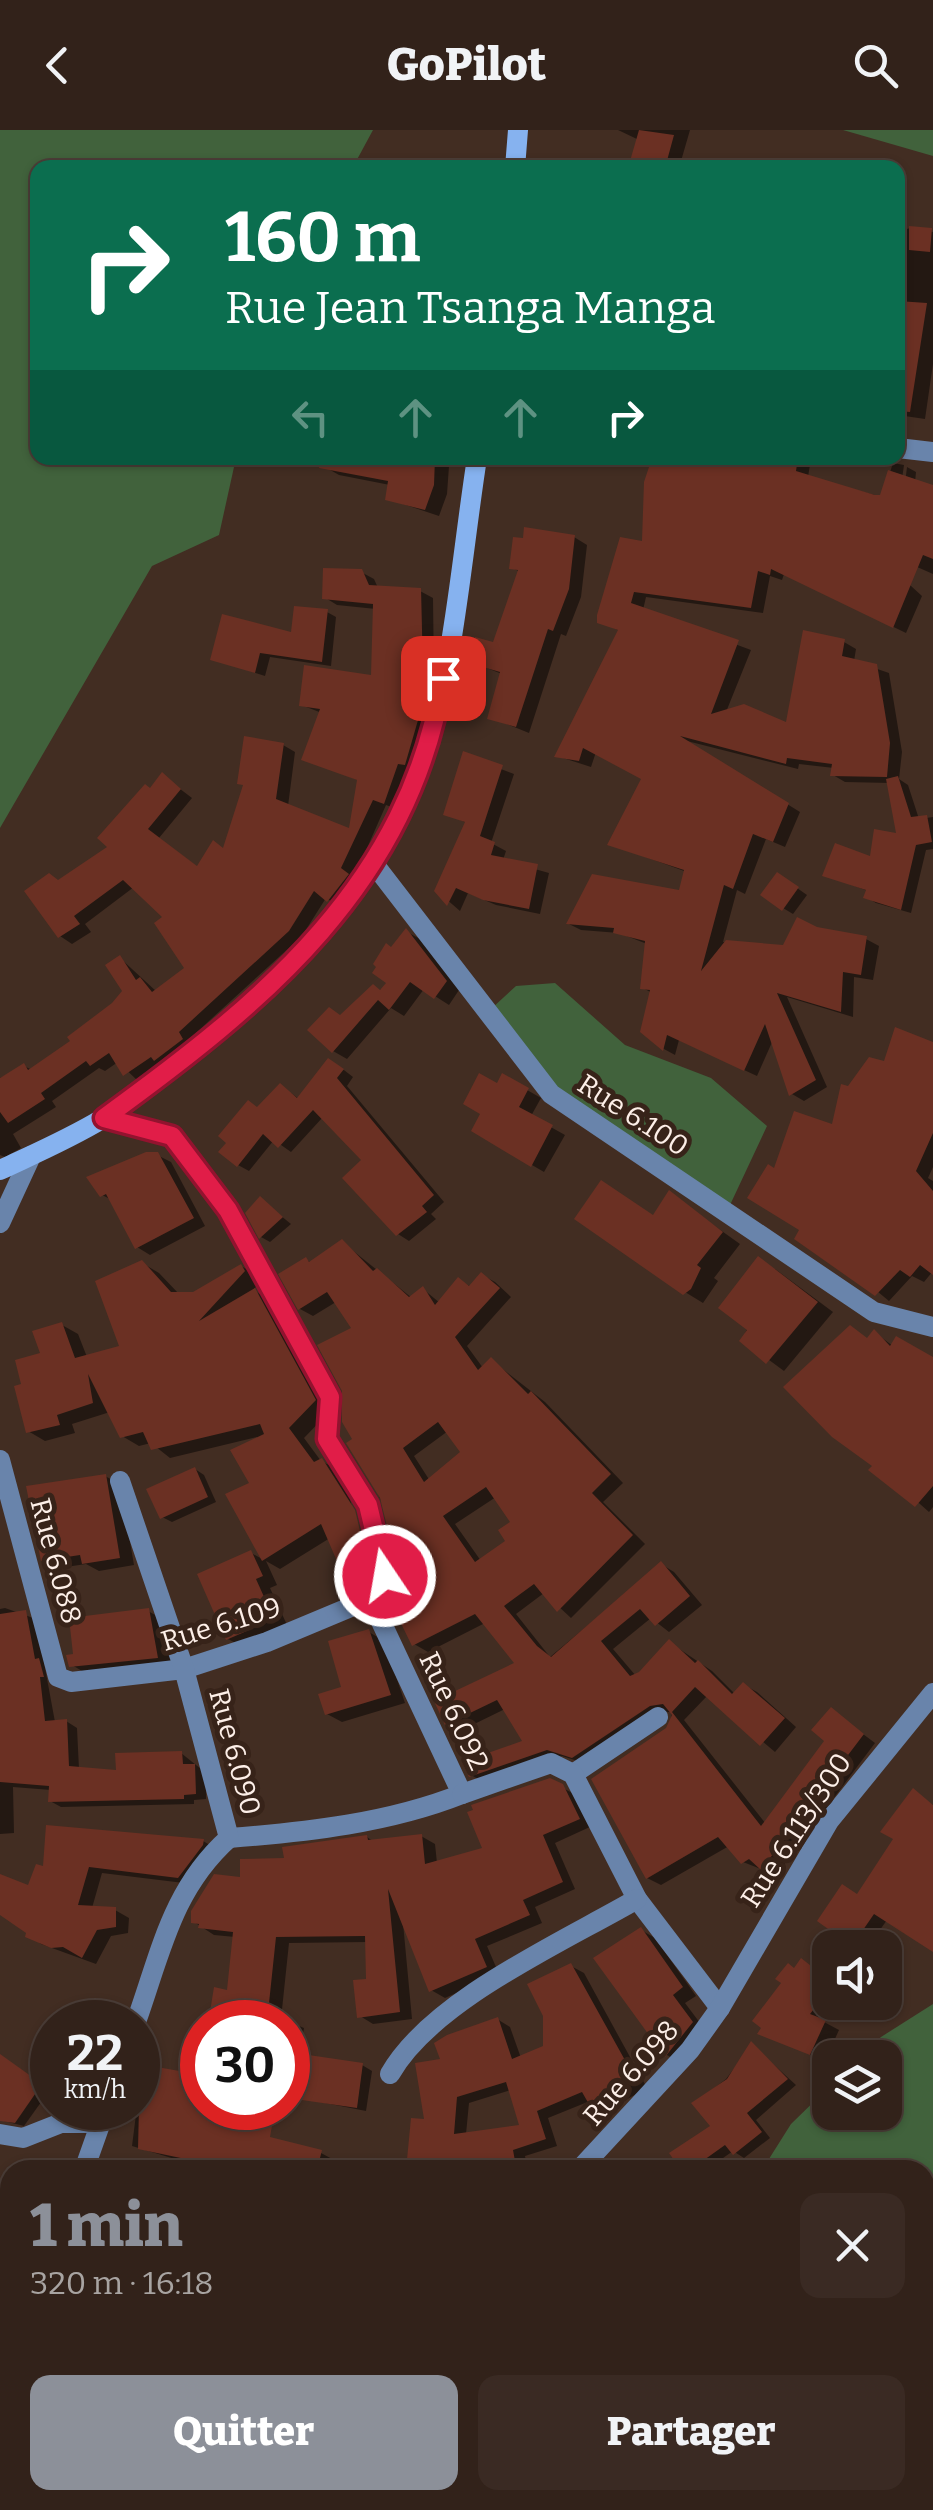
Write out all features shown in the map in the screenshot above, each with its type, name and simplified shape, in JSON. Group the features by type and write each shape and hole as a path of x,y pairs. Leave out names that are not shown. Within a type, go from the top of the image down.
{"street":[{"path":"516,160 518,130"},
{"path":"905,449 933,452"},
{"path":"0,1170 104,1118 240,1013 360,888 394,830 437,714 477,465"},
{"name":"Rue 6.100","path":"374,864 551,1094 874,1312 933,1327"},
{"path":"104,1118 172,1136 228,1210 330,1397 327,1439 368,1505 385,1576 394,1589"},
{"path":"0,1223 31,1156"},
{"name":"Rue 6.088","path":"0,1460 58,1677"},
{"name":"Rue 6.090","path":"120,1481 184,1669 229,1838 200,1864 183,1889 144,2000"},
{"name":"Rue 6.109","path":"58,1677 82,1684 184,1669 267,1642 394,1589"},
{"name":"Rue 6.092","path":"229,1838 320,1829 426,1808 462,1794 377,1613 394,1589"},
{"name":"Rue 6.113/300","path":"720,2008 829,1821 933,1693"},
{"path":"573,1774 658,1717"},
{"path":"462,1794 551,1763 573,1774 637,1898 720,2008"},
{"path":"390,2074 402,2053 440,2015 637,1898"},
{"name":"Rue 6.098","path":"589,2160 626,2124 720,2008"},
{"path":"0,2134 23,2138 43,2130"},
{"path":"87,2160 98,2130"}],"green space":[{"path":"0,130 373,130 357,160 30,160 30,465 234,465 219,535 152,566 0,828"},
{"path":"843,130 933,130 933,156"},
{"path":"555,983 625,1045 711,1078 767,1126 730,1205 550,1086 491,1009 516,986"},
{"path":"933,2004 933,2160 768,2160 791,2124 812,2104 812,2130 902,2130 902,2040 878,2040"}],"building":[{"path":"639,130 674,135 667,160 630,160"},
{"path":"909,226 932,228 930,252 909,250"},
{"path":"905,301 927,303 910,412 905,412"},
{"path":"435,465 434,485 425,510 385,500 388,481 319,468"},
{"path":"650,465 797,465 796,471 875,495 880,495 888,470 933,485 933,559 923,555 893,628 771,569 770,575 758,571 751,608 634,592 631,603 739,640 711,714 744,704 786,722 803,630 845,639 842,656 877,664 890,743 887,777 830,776 832,764 787,758 786,764 680,736 789,803 773,842 753,834 733,889 724,885 701,971 726,940 783,945 797,917 817,927 867,936 861,975 843,972 841,1012 777,993 816,1080 789,1096 765,1024 744,1071 667,1035 663,1051 640,1032 650,990 640,989 645,941 613,933 614,928 566,924 592,874 679,890 684,870 607,845 641,779 583,748 579,761 554,757 618,630 597,623 597,615 620,537 642,541 644,482"},
{"path":"524,527 575,535 569,589 553,631 548,629 516,727 487,719 500,672 469,663 475,637 493,642 518,570 509,569 513,537 523,538"},
{"path":"323,568 362,569 369,585 421,588 423,671 432,672 405,765 398,764 384,804 373,800 341,868 349,874 327,902 314,891 289,931 179,1032 183,1039 154,1061 151,1057 123,1076 109,1053 90,1066 86,1061 41,1093 45,1099 8,1123 0,1112 0,1078 24,1063 28,1070 70,1041 67,1037 112,1003 122,991 105,965 120,955 136,980 140,977 152,992 184,968 154,923 162,917 123,880 74,916 80,924 58,938 24,891 49,873 58,880 107,847 97,838 145,784 150,788 162,772 181,789 148,829 197,866 213,840 223,848 243,785 237,784 244,736 284,743 276,799 349,828 357,780 301,760 320,709 299,706 304,665 371,675 373,604 322,599"},
{"path":"294,606 328,609 322,662 260,653 255,673 210,660 222,614 291,632"},
{"path":"463,751 503,765 480,836 495,842 491,855 538,864 529,909 483,900 456,888 447,906 434,891 465,822 443,815"},
{"path":"898,776 911,817 927,815 932,842 916,845 901,910 863,898 866,890 822,876 835,843 870,856 874,829 896,833 886,779"},
{"path":"777,872 799,887 782,911 760,895"},
{"path":"406,928 447,981 434,999 410,982 389,1010 378,1000 332,1053 307,1030 329,1007 340,1015 373,984 380,990 386,983 372,973 376,967 373,964 386,943 391,947"},
{"path":"895,1027 933,1042 933,1133 916,1171 933,1191 933,1275 920,1265 910,1277 900,1270 875,1296 794,1239 799,1230 747,1198 768,1164 774,1168 794,1111 832,1124 841,1084 848,1086 869,1057 884,1061"},
{"path":"328,1058 344,1069 337,1078 434,1195 422,1206 427,1212 396,1236 342,1178 361,1160 313,1110 278,1148 263,1134 237,1167 218,1152 226,1143 218,1136 248,1100 257,1107 280,1083 297,1098"},
{"path":"479,1073 497,1083 502,1073 529,1088 519,1107 553,1125 531,1167 471,1131 480,1114 463,1104"},
{"path":"146,1152 158,1152 194,1218 135,1249 106,1194 100,1197 86,1177"},
{"path":"601,1180 653,1215 669,1190 723,1232 697,1265 701,1268 691,1289 683,1295 574,1219"},
{"path":"260,1196 283,1217 259,1239 245,1213"},
{"path":"342,1239 373,1271 377,1268 409,1297 423,1286 435,1305 458,1277 469,1286 481,1272 500,1288 455,1337 478,1370 491,1357 528,1394 531,1391 611,1474 592,1493 633,1535 557,1612 534,1584 504,1606 537,1646 551,1657 661,1561 690,1596 655,1626 640,1609 601,1641 630,1676 639,1672 669,1639 695,1663 698,1660 732,1694 743,1682 785,1718 760,1746 695,1687 672,1712 761,1826 824,1741 811,1730 831,1707 864,1734 761,1870 749,1859 741,1864 718,1837 646,1879 591,1779 666,1728 672,1715 663,1704 650,1706 572,1758 547,1750 469,1777 462,1762 522,1741 497,1700 445,1725 434,1701 514,1663 475,1614 412,1646 395,1611 418,1600 397,1566 380,1498 346,1443 352,1439 342,1422 342,1391 317,1345 351,1328 327,1292 298,1310 278,1274 306,1257 309,1262","holes":["438,1422 460,1452 424,1482 403,1448","486,1487 510,1522 498,1530 505,1541 475,1562 443,1516"]},
{"path":"758,1256 818,1302 766,1364 739,1341 747,1330 718,1308"},
{"path":"142,1260 171,1292 193,1292 241,1264 245,1271 199,1321 255,1288 316,1400 289,1428 314,1462 322,1458 355,1510 365,1552 361,1544 350,1548 361,1585 349,1589 321,1524 262,1561 225,1494 249,1483 230,1450 264,1434 260,1424 151,1450 143,1432 120,1438 88,1374 93,1403 57,1415 60,1425 26,1433 14,1386 21,1384 15,1360 40,1353 32,1331 62,1322 75,1358 119,1346 95,1281"},
{"path":"850,1325 867,1338 874,1329 890,1346 896,1336 933,1357 933,1486 915,1507 868,1470 872,1466 832,1437 783,1387"},
{"path":"195,1467 208,1497 160,1519 146,1489"},
{"path":"106,1474 120,1558 82,1564 80,1555 41,1561 26,1486"},
{"path":"251,1550 263,1576 256,1579 274,1619 226,1640 197,1574"},
{"path":"149,1608 158,1658 69,1667 66,1655 73,1654 69,1618"},
{"path":"26,1610 35,1659 39,1658 44,1677 40,1677 45,1721 67,1719 69,1766 116,1770 115,1753 182,1751 183,1764 195,1764 196,1794 184,1795 184,1799 48,1802 49,1786 0,1782 0,1614"},
{"path":"369,1629 391,1695 325,1715 318,1694 341,1687 328,1641"},
{"path":"550,1778 563,1784 580,1819 543,1835 563,1882 523,1900 530,1915 475,1939 487,1967 429,1992 388,1889 400,2012 357,2018 353,1980 366,1979 365,1936 276,1937 269,2000 212,2000 214,1987 227,1990 233,1932 198,1928 199,1924 191,1923 191,1911 214,1874 240,1877 240,1859 284,1858 282,1847 367,1835 368,1840 422,1834 425,1864 482,1848 467,1812 473,1810 471,1805"},
{"path":"913,1788 933,1805 933,1952 874,1914 863,1930 830,1930 817,1921 842,1884 857,1894 893,1839 880,1832"},
{"path":"46,1825 204,1839 178,1878 89,1867 78,1905 116,1907 116,1927 97,1930 82,1958 63,1947 51,1948 25,1937 26,1933 0,1915 0,1874 28,1885 36,1864 43,1866"},
{"path":"641,1927 683,1987 673,1995 693,2022 665,2057 593,1958"},
{"path":"801,1958 812,1967 810,2014 812,2020 826,2020 817,2040 812,2040 810,2055 757,2034 761,2028 752,2021 781,1983 775,1979 788,1963 794,1968"},
{"path":"571,1963 636,2080 590,2106 582,2092 537,2111 546,2139 513,2150 515,2160 407,2160 411,2118 424,2119 415,2063 440,2059 434,2043 447,2035 498,2017 512,2059 543,2046 543,2016 527,1984","holes":["506,2082 519,2125 454,2134 457,2097"]},
{"path":"751,2041 788,2079 747,2113 762,2132 733,2155 725,2145 704,2160 674,2160 669,2153 710,2126 691,2103 727,2079"},
{"path":"0,2054 30,2075 30,2101 15,2123 0,2121"},
{"path":"310,2055 363,2063 357,2108 310,2101"},
{"path":"160,2068 180,2071 180,2130 271,2130 270,2137 322,2150 320,2160 190,2160 138,2149 138,2130 160,2130"}],"route":[{"path":"385,1576 368,1505 327,1439 330,1397 228,1210 189,1153 172,1136 104,1118 240,1013 360,888 394,830 425,755 443,678"}]}
